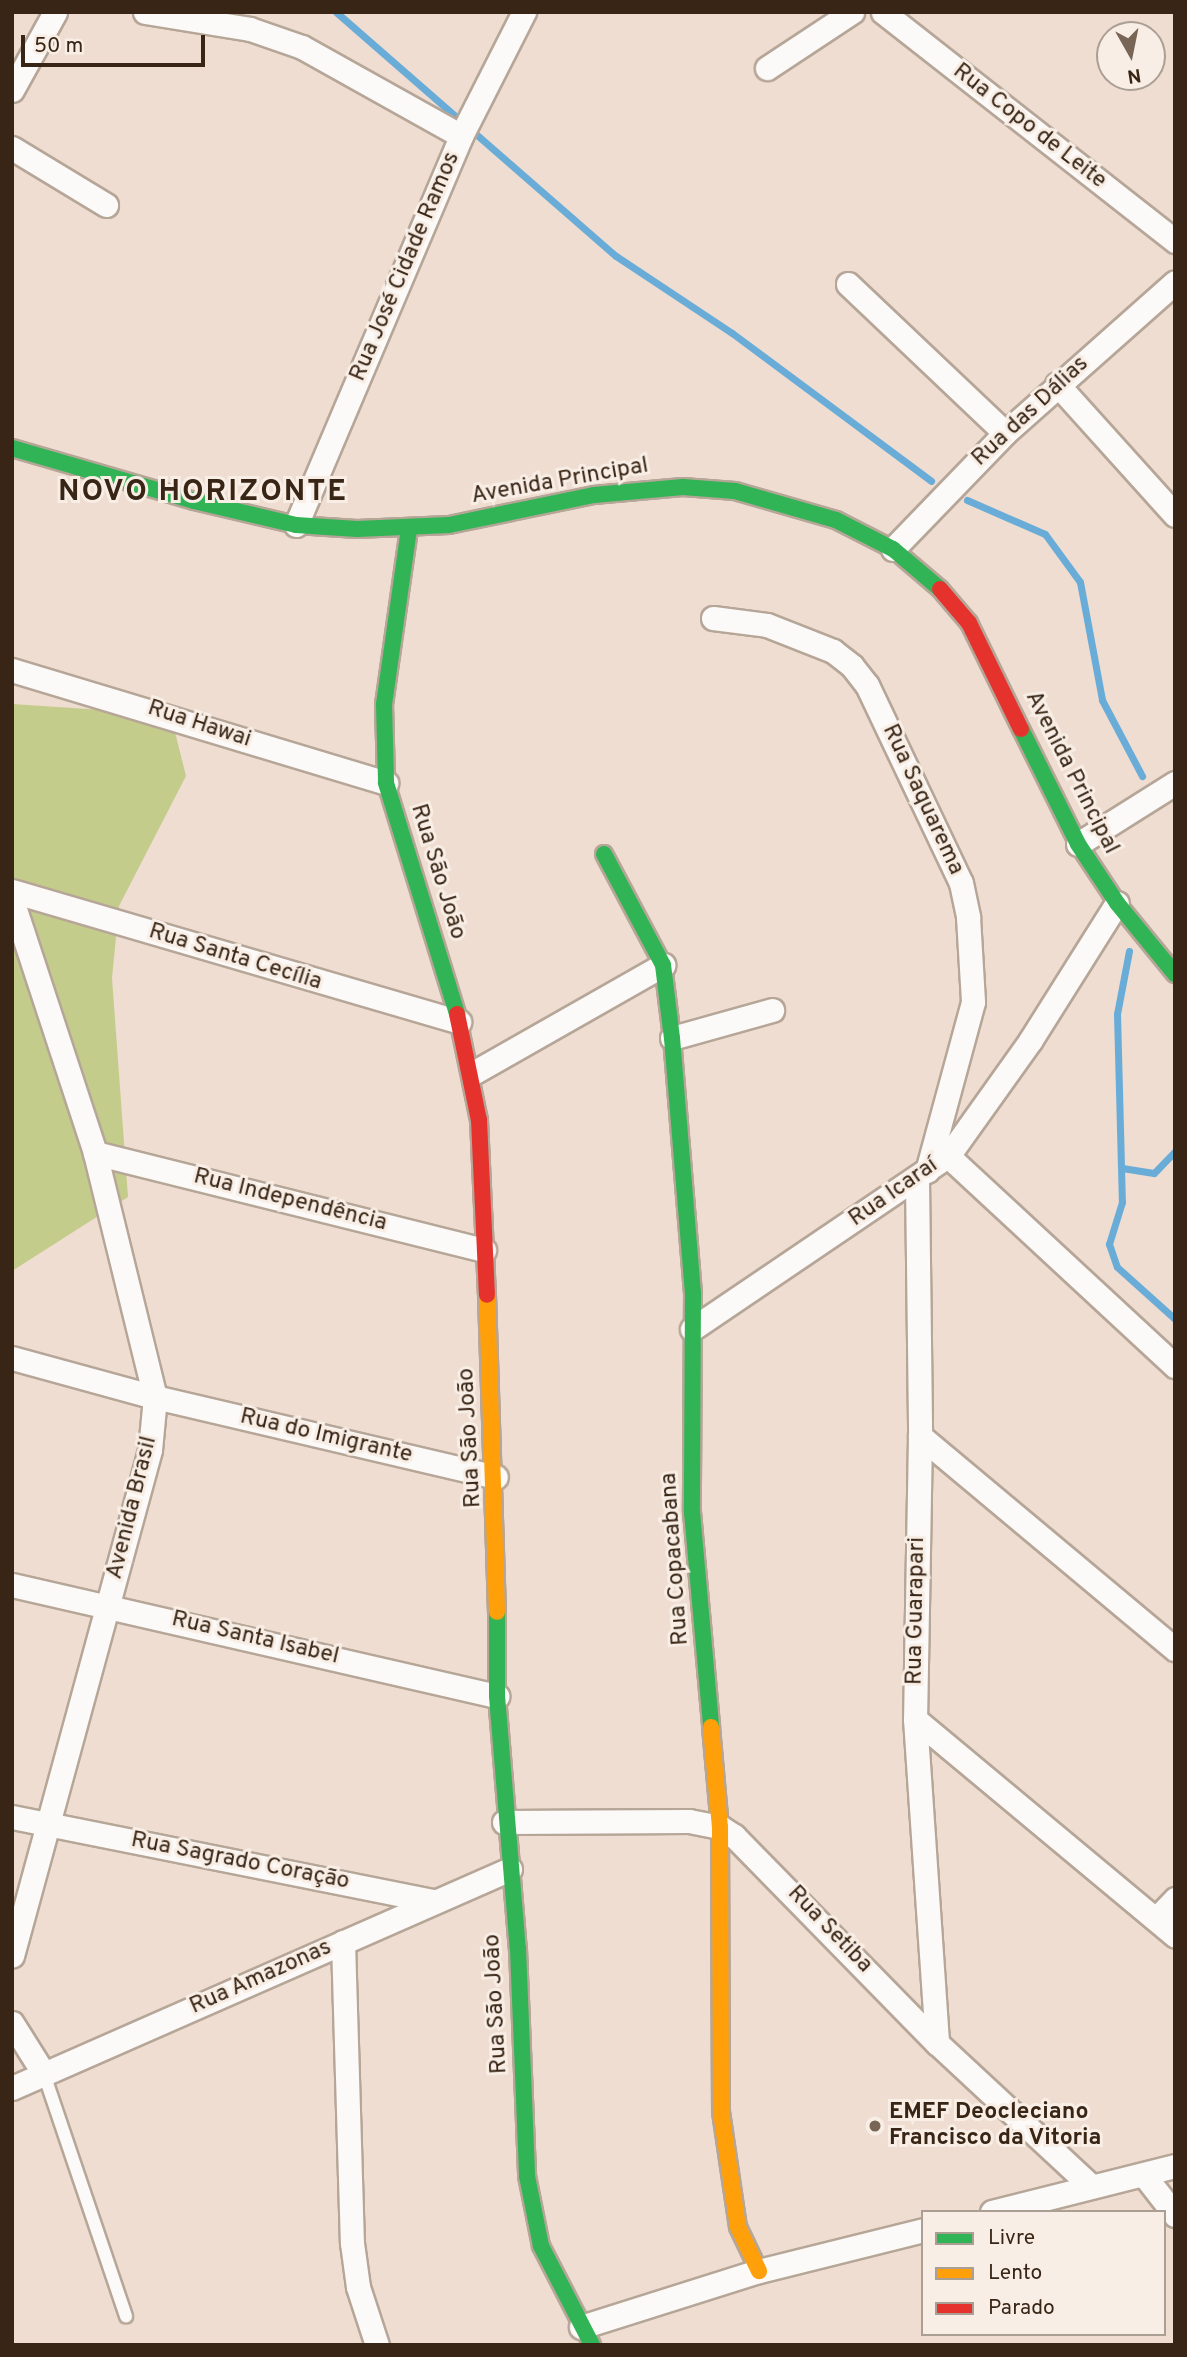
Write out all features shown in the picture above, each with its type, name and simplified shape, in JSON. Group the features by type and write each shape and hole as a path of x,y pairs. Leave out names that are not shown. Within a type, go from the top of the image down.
{"street":[{"path":"12,90 55,12"},
{"path":"145,12 250,29 302,47 461,136"},
{"name":"Rua José Cidade Ramos","path":"296,525 461,136 524,12"},
{"path":"767,68 852,12"},
{"name":"Rua Copo de Leite","path":"883,12 1175,241"},
{"path":"12,148 106,205"},
{"name":"Rua das Dálias","path":"893,549 1005,433 1057,384 1175,282"},
{"path":"848,284 1005,433"},
{"path":"1057,384 1175,515"},
{"name":"Avenida Principal","path":"12,448 194,501 296,525 409,529 449,525 594,495 683,487 735,491 810,510 893,549 941,587 970,624 1078,844 1117,903 1175,974"},
{"name":"Rua São João","path":"409,529 384,704 386,783 473,1073 496,1478 497,1696 531,2213 541,2246 587,2336"},
{"name":"Rua Saquarema","path":"713,618 766,625 833,651 852,666 867,685 961,883 968,917 973,1002 922,1175"},
{"name":"Rua Hawai","path":"12,670 386,783"},
{"path":"1078,844 1175,783"},
{"name":"Rua Copacabana","path":"604,854 635,905 663,965 672,1038 692,1329 692,1512 720,1827 721,2112 738,2227 760,2271"},
{"name":"Rua Santa Cecília","path":"12,891 459,1022"},
{"name":"Avenida Brasil","path":"12,900 95,1153 155,1397 150,1450 12,1956"},
{"name":"Rua Icaraí","path":"692,1329 947,1156 1030,1041 1117,903"},
{"path":"473,1073 663,965"},
{"path":"672,1038 772,1010"},
{"name":"Rua Independência","path":"95,1153 484,1250"},
{"path":"947,1156 1175,1366"},
{"name":"Rua Guarapari","path":"922,1175 915,1719 937,2043"},
{"name":"Rua do Imigrante","path":"12,1358 155,1397 496,1478"},
{"path":"920,1436 1175,1649"},
{"name":"Rua Santa Isabel","path":"12,1585 109,1604 497,1696"},
{"path":"915,1719 1175,1936"},
{"name":"Rua Sagrado Coração","path":"12,1817 433,1900"},
{"name":"Rua Setiba","path":"504,1822 689,1821 720,1827 749,1847 937,2043 1091,2186"},
{"name":"Rua Amazonas","path":"12,2088 433,1900 510,1869"},
{"path":"1156,1919 1175,1899"},
{"path":"343,1942 352,2243 358,2287 377,2345"},
{"path":"12,2023 44,2074"},
{"path":"1000,2210 1175,2166"},
{"path":"1143,2175 1175,2215"},
{"path":"587,2336 760,2271 921,2231"}],"lane":[{"path":"44,2074 125,2316"}],"green space":[{"path":"12,704 118,711 174,728 186,776 119,906 112,978 128,1197 12,1271"}],"waterway":[{"path":"336,12 616,256 732,333 931,481"},
{"path":"967,500 1045,534 1080,582 1102,700 1142,776"},
{"path":"1129,951 1117,1014 1122,1202 1109,1244 1117,1267 1175,1319"},
{"path":"1122,1168 1154,1173 1175,1151"}],"traffic: fast":[{"path":"12,448 194,501 296,525 357,529 449,525 594,495 683,487 735,491 836,520 893,549 940,589"},
{"path":"409,529 384,704 386,783 457,1014"},
{"path":"1021,729 1078,844 1117,903 1175,974"},
{"path":"604,854 663,965 672,1038 693,1294 692,1512 711,1727"},
{"path":"497,1612 497,1696 518,1949 527,2176 541,2246 592,2345"}],"traffic: slow":[{"path":"487,1295 497,1612"},
{"path":"711,1727 720,1827 721,2112 738,2227 759,2271"}],"traffic: jam":[{"path":"940,589 969,623 1021,729"},
{"path":"457,1014 479,1120 487,1295"}],"place":[{"name":"EMEF Deocleciano Francisco da Vitoria","path":"875,2126"}],"district":[{"name":"NOVO HORIZONTE","path":"203,493"}]}
